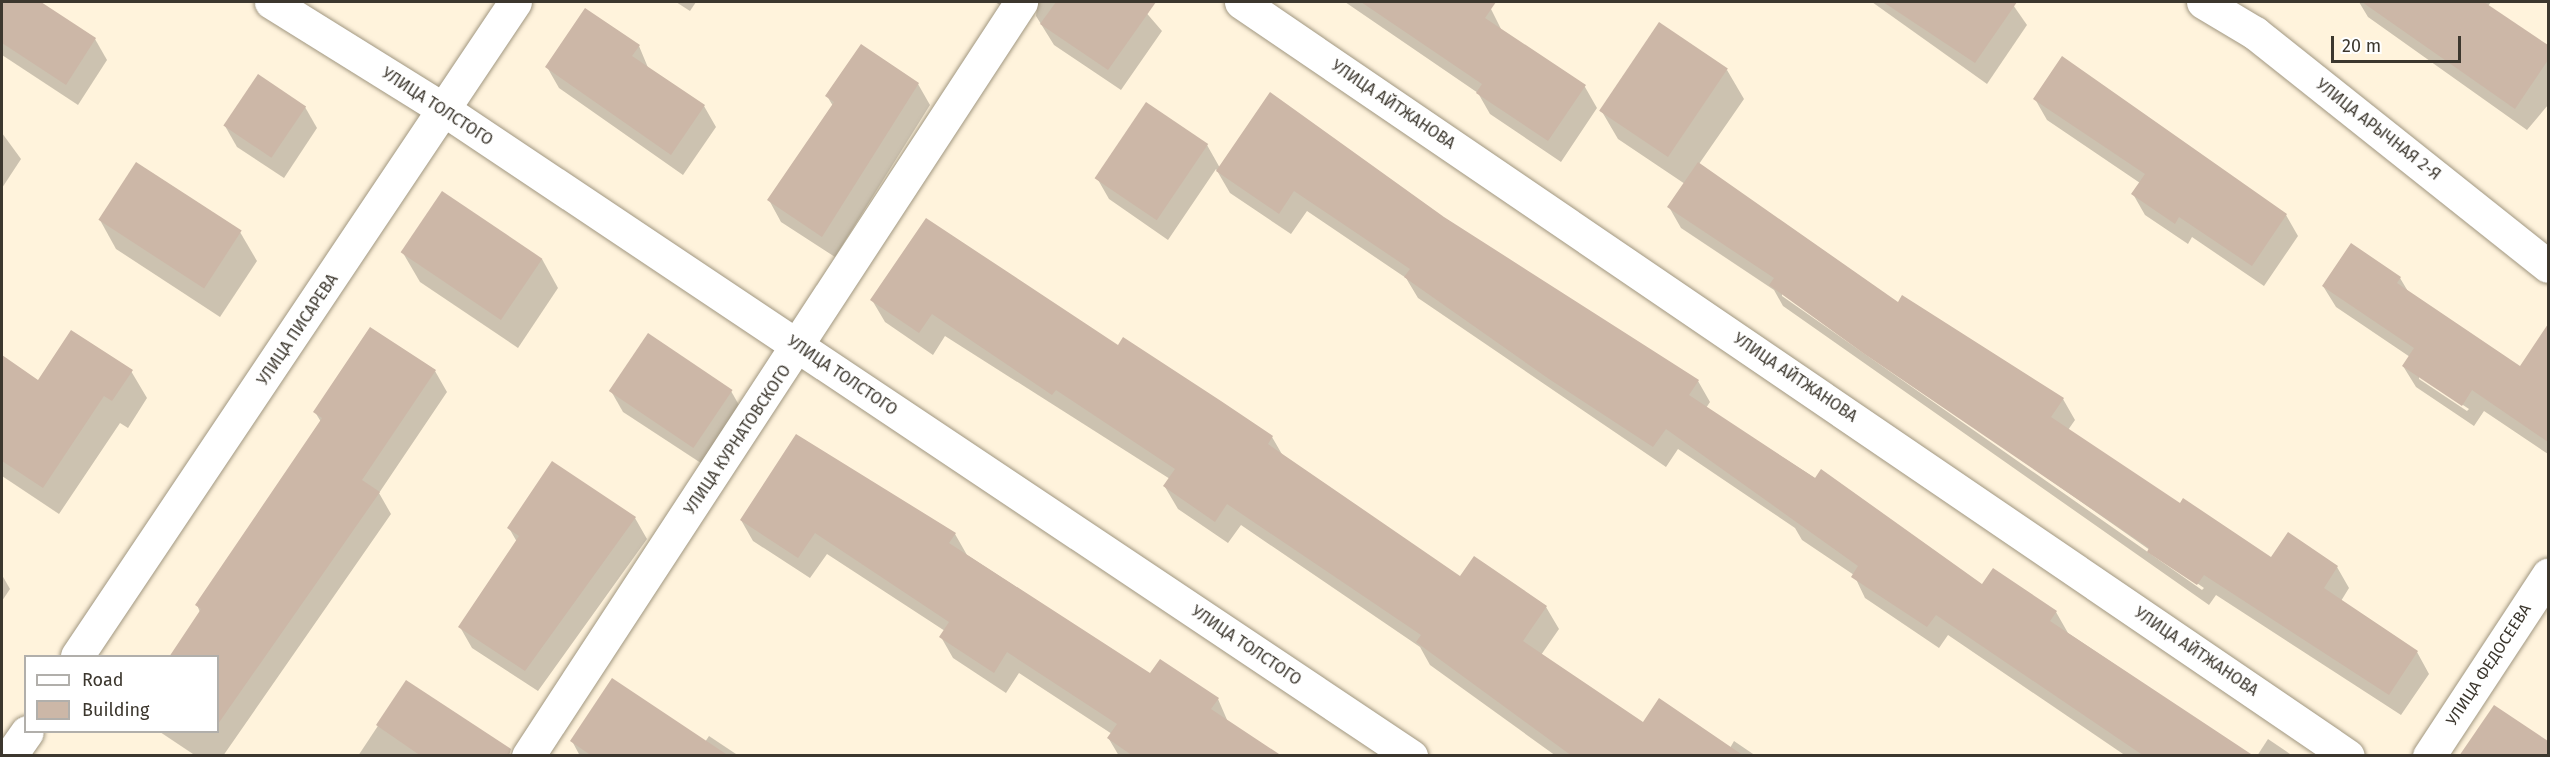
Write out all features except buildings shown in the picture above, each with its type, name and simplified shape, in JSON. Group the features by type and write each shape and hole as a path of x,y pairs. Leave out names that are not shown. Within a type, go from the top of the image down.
{"street":[{"name":"УЛИЦА ТОЛСТОГО","path":"271,2 446,111 1411,756"},
{"name":"УЛИЦА ПИСАРЕВА","path":"78,655 446,111 515,2"},
{"name":"УЛИЦА КУРНАТОВСКОГО","path":"528,756 800,347 1021,2"},
{"name":"УЛИЦА АЙТЖАНОВА","path":"1241,2 2348,756"},
{"name":"УЛИЦА АРЫЧНАЯ 2-Я","path":"2203,2 2255,33 2548,266"},
{"name":"УЛИЦА ФЕДОСЕЕВА","path":"2429,756 2548,575"},
{"path":"10,756 26,733"}]}
